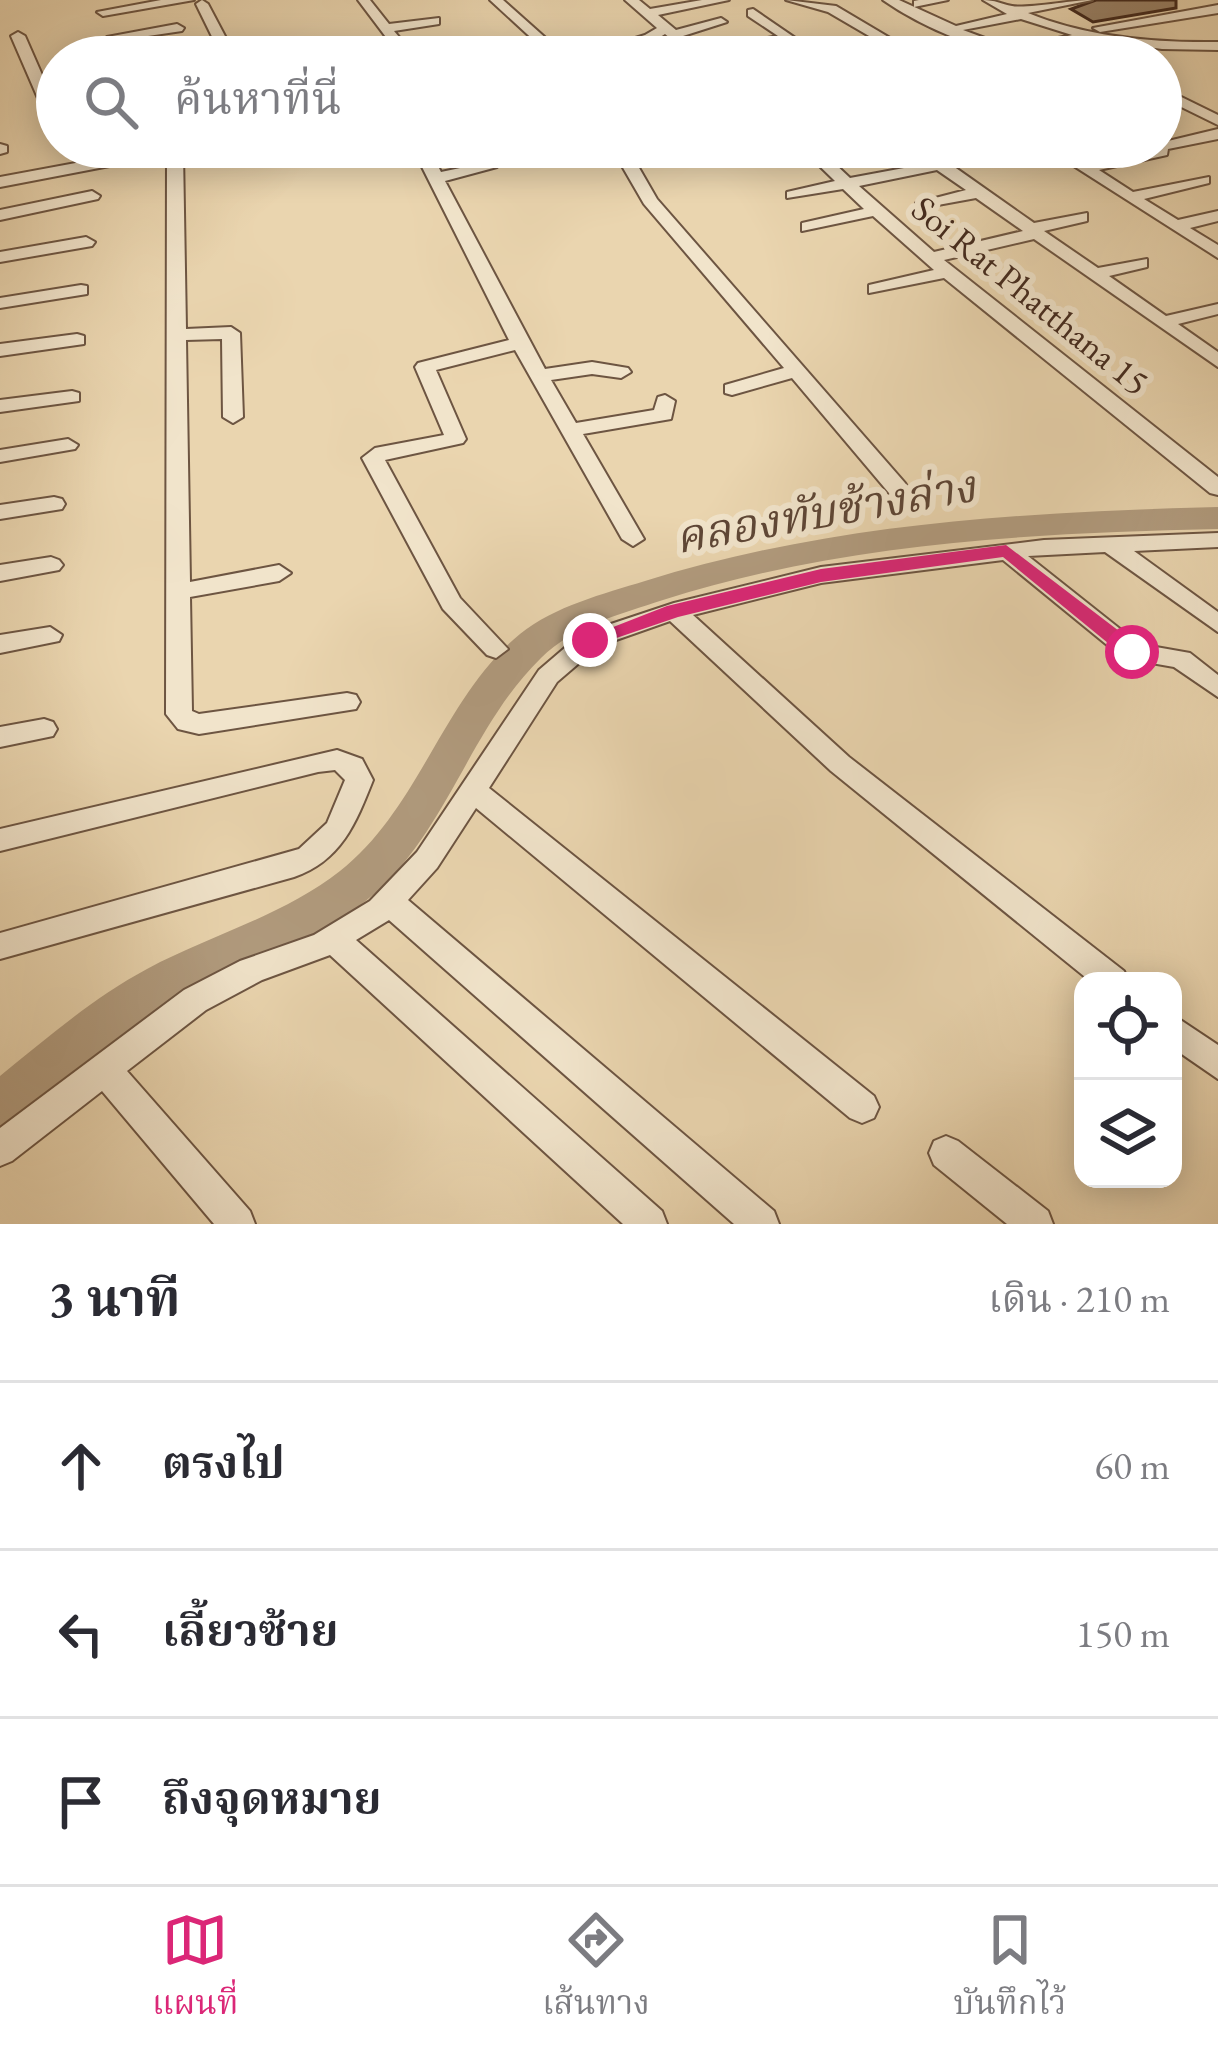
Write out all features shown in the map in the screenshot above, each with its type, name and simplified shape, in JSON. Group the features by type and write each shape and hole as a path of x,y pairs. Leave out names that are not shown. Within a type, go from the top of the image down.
{"street":[{"path":"365,1 386,0"},
{"path":"496,0 536,36"},
{"path":"646,7 723,0"},
{"path":"791,0 820,4 880,36"},
{"path":"889,0 963,36"},
{"path":"918,4 942,0"},
{"path":"989,0 1017,13 1113,36"},
{"path":"962,26 1086,0"},
{"path":"365,1 392,36"},
{"path":"632,1 646,7 672,36"},
{"path":"114,36 100,6 195,2 216,36"},
{"path":"1077,36 1218,9"},
{"path":"753,13 787,36"},
{"path":"816,23 847,18"},
{"path":"386,28 434,21"},
{"path":"656,36 722,22"},
{"path":"121,36 177,28"},
{"path":"18,36 36,78"},
{"path":"1182,47 1218,46"},
{"path":"1201,47 1218,56"},
{"path":"1182,102 1218,121"},
{"path":"1182,144 1218,134"},
{"path":"0,182 71,168"},
{"path":"173,168 179,714 187,722 347,702"},
{"path":"433,168 520,343 633,539"},
{"path":"436,178 484,168"},
{"path":"631,168 650,201 897,488"},
{"name":"Soi Rat Phatthana 15","path":"831,168 947,272 1215,483"},
{"path":"793,195 907,168"},
{"path":"954,168 979,192 1218,361"},
{"path":"1085,168 1218,253"},
{"path":"1131,197 1203,180"},
{"path":"922,206 979,192"},
{"path":"0,214 92,196"},
{"path":"808,227 875,211"},
{"path":"1176,226 1218,216"},
{"path":"931,258 1081,217"},
{"path":"0,257 86,242"},
{"path":"1094,274 1141,262"},
{"path":"875,289 947,272"},
{"path":"0,303 81,290"},
{"path":"1162,322 1216,309"},
{"path":"176,335 231,334 233,417"},
{"path":"0,350 77,340"},
{"path":"496,650 451,603 373,458 382,452 456,439 425,367 520,343"},
{"path":"539,376 592,368 621,372"},
{"path":"732,389 796,371"},
{"path":"0,406 72,397"},
{"path":"571,430 664,415 665,401"},
{"path":"0,456 68,446"},
{"path":"0,512 54,504"},
{"path":"0,1149 195,1000 251,970 334,939 388,902 427,860 476,791 548,676 569,655 616,629 821,575 1006,551 1218,541"},
{"path":"1108,543 1218,624"},
{"path":"1006,551 1132,652 1181,659 1218,688"},
{"path":"0,573 51,566"},
{"path":"177,592 278,573"},
{"path":"674,611 840,764 1102,972"},
{"path":"0,644 50,635"},
{"path":"0,737 44,729"},
{"path":"0,840 318,762 338,760 352,766 359,780 336,837 321,853 294,865 0,946"},
{"path":"476,791 862,1107"},
{"path":"388,902 761,1224"},
{"path":"334,939 649,1224"},
{"path":"1182,1035 1218,1064"},
{"path":"104,1068 237,1224"},
{"path":"946,1153 1035,1224"}],"building":[{"path":"1096,0 1176,0 1176,8 1093,22 1071,9"}],"waterway":[{"name":"คลองทับช้างล่าง","path":"0,1106 138,999 312,913 359,881 406,829 481,709 523,653 572,620 697,577 843,546 995,528 1218,518"}],"route":[{"path":"590,640 674,611 821,575 1006,551 1132,652"}]}
